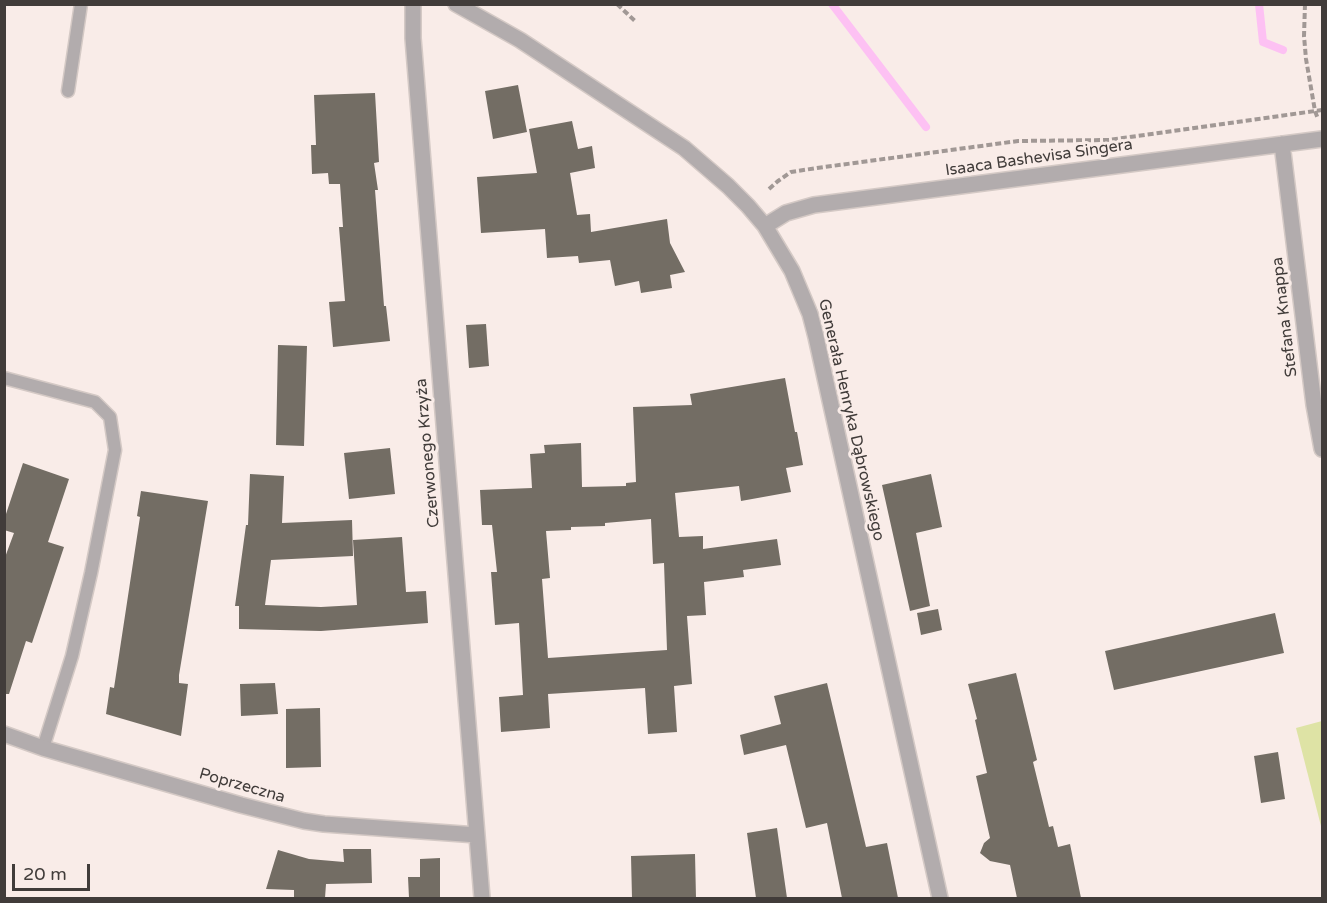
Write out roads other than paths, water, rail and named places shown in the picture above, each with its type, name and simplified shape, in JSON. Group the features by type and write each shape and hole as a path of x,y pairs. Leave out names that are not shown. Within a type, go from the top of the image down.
{"street":[{"name":"Czerwonego Krzyża","path":"413,4 413,38 482,898"},
{"name":"Generała Henryka Dąbrowskiego","path":"456,4 520,40 684,148 729,186 748,206 765,226 792,271 810,314 940,898"},
{"name":"Isaaca Bashevisa Singera","path":"765,226 786,213 814,205 1323,139"},
{"name":"Stefana Knappa","path":"1282,144 1314,405 1323,449"},
{"name":"Poprzeczna","path":"4,734 43,748 304,821 477,835"}],"lane":[{"path":"68,91 81,4"},
{"path":"4,378 95,402 110,417 115,450 74,646 43,748"}],"waterway":[{"path":"832,4 926,127"},
{"path":"1259,4 1263,42 1283,50"}]}
